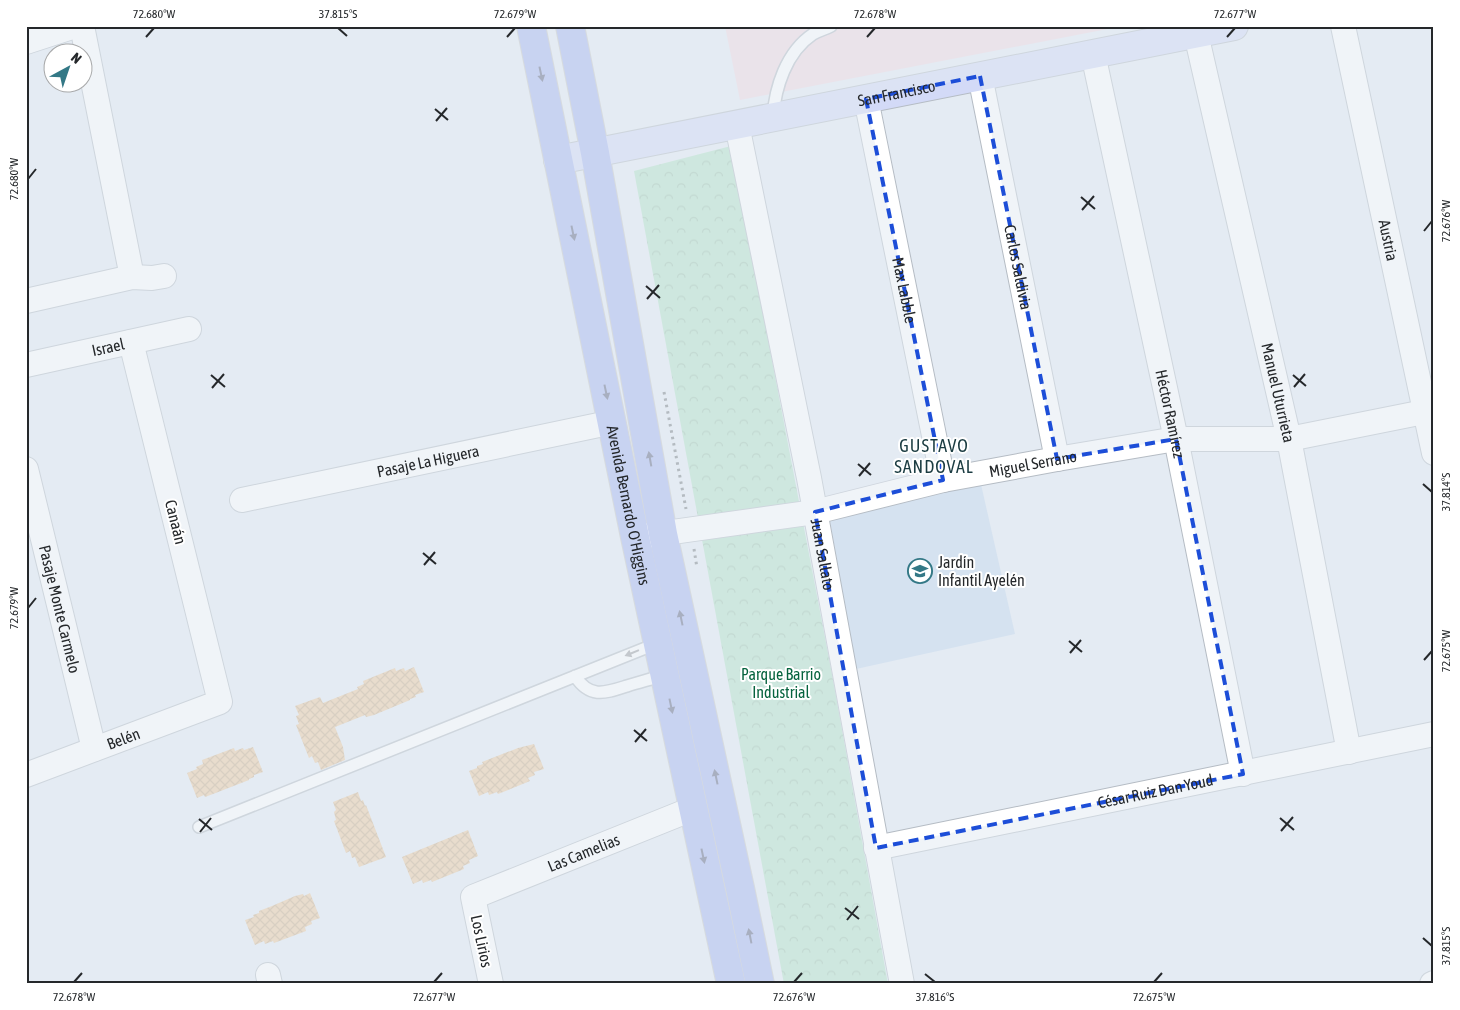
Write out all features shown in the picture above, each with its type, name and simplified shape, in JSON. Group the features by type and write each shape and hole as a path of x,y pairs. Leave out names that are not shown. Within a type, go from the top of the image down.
{"main road":[{"name":"Avenida Bernardo O'Higgins","path":"531,26 635,537 731,984"},
{"name":"Avenida Bernardo O'Higgins","path":"570,26 595,153 663,534 760,984"}],"street":[{"path":"26,42 74,26"},
{"path":"82,26 132,276"},
{"name":"San Francisco","path":"558,160 1234,26"},
{"name":"Austria","path":"1343,26 1429,411 1434,453"},
{"name":"Manuel Uturrieta","path":"1196,34 1290,439 1349,752"},
{"name":"Héctor Ramírez","path":"1093,54 1176,439 1243,774"},
{"name":"Carlos Saldivia","path":"980,76 1057,458"},
{"name":"Max Labble","path":"866,99 943,480"},
{"name":"Juan Sallato","path":"737,125 815,512 902,984"},
{"path":"27,296 132,276 152,278 164,276"},
{"name":"Israel","path":"26,365 189,329"},
{"name":"Canaán","path":"131,342 220,702"},
{"name":"Miguel Serrano","path":"635,537 815,512 943,480 1057,458 1176,439 1290,439 1429,411"},
{"name":"Pasaje La Higuera","path":"242,500 613,422"},
{"name":"Pasaje Monte Carmelo","path":"26,469 94,749"},
{"name":"Belén","path":"26,775 220,702"},
{"name":"César Ruiz Dan Youd","path":"876,848 1434,734"},
{"name":"Las Camelias","path":"473,897 692,809"},
{"name":"Los Lirios","path":"473,897 491,984"}],"lane":[{"path":"774,118 774,101 784,70 802,44 813,34 831,26"},
{"path":"199,827 658,643"},
{"path":"575,676 585,689 601,693 664,675"}],"path":[{"path":"663,383 697,568"}],"highlighted area":[{"path":"980,76 1057,459 1176,439 1243,774 876,848 815,512 943,480 866,99"}],"shaded area":[{"path":"725,26 1123,26 740,100"},
{"name":"Jardín Infantil Ayelén","path":"980,480 1015,634 856,669 828,509"}],"green space":[{"name":"Parque Barrio Industrial","path":"731,146 832,674 888,984 784,984 634,171"}],"building":[{"path":"414,667 424,692 374,715 366,717 365,715 335,727 343,747 345,760 321,770 318,762 315,763 312,756 309,758 296,725 299,724 296,716 299,715 295,706 320,697 323,703 358,689 357,687 364,684 363,681 395,668 396,671 404,668 405,671"},
{"path":"534,744 544,769 534,772 535,775 528,778 530,781 498,794 497,792 489,795 488,792 479,796 469,771 483,764 482,762"},
{"path":"253,747 263,772 254,775 249,780 205,797 204,795 197,798 187,773 203,764 202,760 234,748 235,751"},
{"path":"358,792 361,801 363,800 366,805 386,857 359,867 355,857 352,858 350,851 346,853 334,821 336,820 334,812 336,810 333,802"},
{"path":"468,830 478,856 469,860 470,863 463,866 464,869 432,882 431,880 423,883 422,880 413,884 402,857"},
{"path":"310,893 320,918 311,921 312,924 305,927 306,931 274,943 273,941 265,944 264,941 255,945 245,920 254,917 253,915 259,913 259,911 295,896 303,894 304,896"}],"place":[{"name":"Jardín Infantil Ayelén","path":"920,571"}],"district":[{"name":"GUSTAVO SANDOVAL","path":"934,455"}]}
